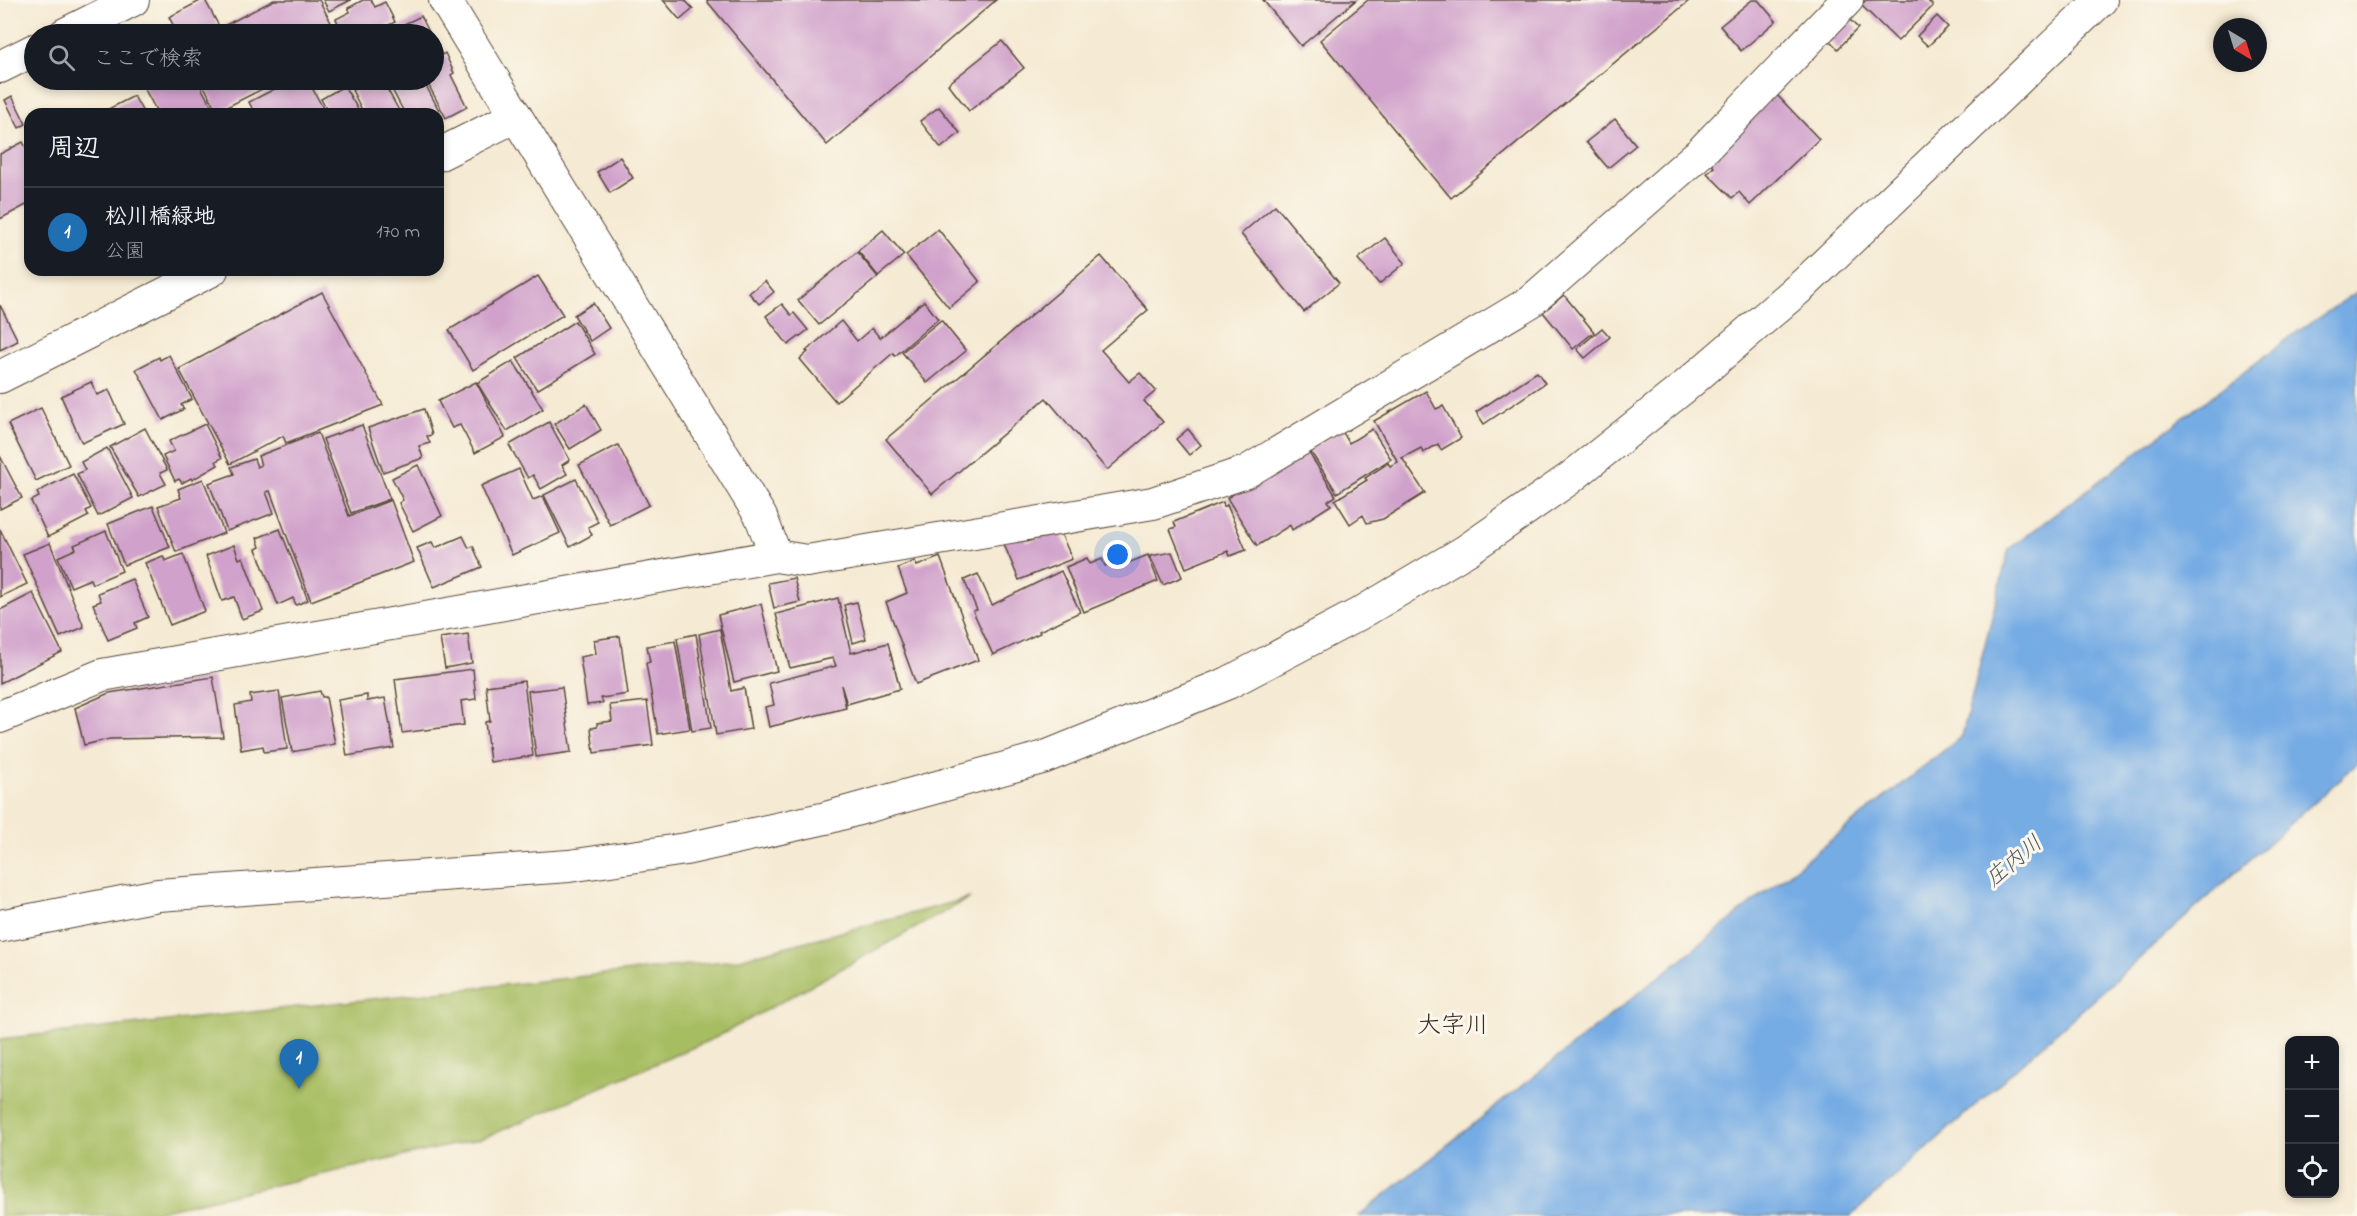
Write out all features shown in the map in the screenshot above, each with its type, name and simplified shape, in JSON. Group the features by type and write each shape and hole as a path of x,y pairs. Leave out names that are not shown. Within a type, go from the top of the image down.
{"street":[{"path":"85,24 133,0"},
{"path":"445,0 761,517 776,556"},
{"path":"0,717 102,675 776,556 807,561 1153,503 1246,472 1530,302 1701,152 1847,0"},
{"path":"0,926 158,895 569,866 686,849 826,818 1045,757 1228,683 1359,614 1457,556 1569,479 1682,389 1804,284 2101,0"},
{"path":"0,68 24,55"},
{"path":"444,152 516,116"},
{"path":"0,377 200,276"}],"green space":[{"path":"970,898 717,1037 484,1138 137,1216 0,1216 0,1039 735,960"}],"water":[{"name":"庄内川","path":"2357,292 2357,764 1851,1216 1358,1216 1962,736 2009,549 2297,332"}],"building":[{"path":"205,0 218,24 173,24 169,17"},
{"path":"274,0 319,0 332,24 228,24"},
{"path":"323,0 351,0 329,11"},
{"path":"363,0 371,0 375,7 385,2 395,22 391,24 339,24 336,19 350,12 348,8"},
{"path":"663,0 685,0 693,9 680,20"},
{"path":"706,0 996,0 827,145"},
{"path":"1263,0 1356,0 1301,46"},
{"path":"1368,0 1690,0 1451,198 1320,40"},
{"path":"1752,0 1758,0 1776,21 1741,51 1720,26"},
{"path":"1866,0 1927,0 1933,6 1898,41 1861,5"},
{"path":"421,16 425,24 405,24"},
{"path":"1937,16 1948,27 1928,46 1917,36"},
{"path":"1848,18 1858,28 1838,49 1828,39"},
{"path":"1002,41 1024,68 969,111 948,84"},
{"path":"445,53 454,73 451,75 467,107 446,118 444,108 441,108 431,90 444,90"},
{"path":"145,90 202,90 212,108 155,108"},
{"path":"206,90 260,90 225,108 215,108"},
{"path":"272,90 313,90 323,108 252,108 249,102"},
{"path":"337,90 346,90 357,108 326,108 321,99"},
{"path":"352,90 388,90 398,108 361,108"},
{"path":"392,90 428,90 438,108 402,108"},
{"path":"1776,94 1819,139 1750,205 1739,192 1732,198 1707,173 1714,167 1707,160"},
{"path":"12,96 24,120 24,125 19,128 5,100"},
{"path":"134,96 141,108 111,108"},
{"path":"939,107 960,133 941,148 920,121"},
{"path":"1615,119 1636,145 1608,168 1586,142"},
{"path":"23,142 24,144 24,206 0,219 0,154"},
{"path":"620,157 633,178 610,193 597,172"},
{"path":"1275,205 1339,283 1304,312 1241,234"},
{"path":"938,229 980,282 949,308 906,255"},
{"path":"883,230 904,255 878,276 858,251"},
{"path":"1385,238 1405,263 1379,284 1358,259"},
{"path":"857,252 878,277 819,325 798,300"},
{"path":"1101,256 1148,310 1101,350 1129,382 1140,373 1156,391 1144,401 1163,422 1107,470 1046,398 932,494 886,439"},
{"path":"538,276 563,315 473,370 449,330"},
{"path":"765,281 774,292 759,304 749,293"},
{"path":"322,292 383,405 286,443 283,436 230,464 179,369"},
{"path":"1564,295 1594,332 1573,349 1543,312"},
{"path":"924,301 938,319 895,356 893,353 836,402 800,359 841,321 857,341 872,328 880,338"},
{"path":"593,303 609,328 590,341 574,315"},
{"path":"782,304 791,315 794,313 808,330 788,345 766,316"},
{"path":"0,305 18,341 0,350"},
{"path":"941,320 966,351 927,383 902,352"},
{"path":"575,321 595,354 537,390 517,358"},
{"path":"1602,328 1610,337 1585,358 1577,349"},
{"path":"169,355 192,399 181,405 184,409 163,420 136,369 159,357 160,360"},
{"path":"513,361 543,409 507,431 477,383"},
{"path":"1537,372 1545,383 1484,424 1476,412"},
{"path":"91,382 97,395 109,390 124,424 82,443 61,396"},
{"path":"476,382 505,437 475,453 460,425 452,428 438,401"},
{"path":"1426,391 1436,409 1443,406 1461,438 1441,450 1438,444 1423,453 1421,448 1402,458 1425,493 1383,519 1367,523 1363,515 1350,524 1335,500 1367,480 1365,478 1388,463 1390,466 1398,462 1374,421"},
{"path":"586,404 601,430 570,449 554,424"},
{"path":"41,408 69,465 36,481 8,424"},
{"path":"424,409 432,435 427,436 430,443 419,446 423,458 383,472 368,428"},
{"path":"549,422 570,460 562,465 567,474 541,489 533,475 528,478 509,445"},
{"path":"205,424 222,458 216,461 218,465 192,480 191,478 182,483 179,479 175,481 163,456 174,451 169,441"},
{"path":"362,425 390,499 351,513 323,439"},
{"path":"145,428 167,470 160,473 166,484 139,497 110,447"},
{"path":"1188,429 1201,445 1189,455 1176,439"},
{"path":"1341,429 1349,443 1372,429 1391,459 1337,493 1309,449"},
{"path":"318,433 349,516 391,500 414,562 311,601 270,491 266,492 274,513 227,531 209,483 234,474 231,467 254,459 257,467 261,465 258,456"},
{"path":"618,445 649,505 610,525 579,465"},
{"path":"107,448 133,498 98,516 77,474 85,470 81,462"},
{"path":"1306,448 1336,496 1328,501 1331,505 1292,530 1290,525 1257,546 1227,498"},
{"path":"0,456 22,498 0,509"},
{"path":"418,465 442,516 413,531 399,503 403,500 392,478"},
{"path":"519,469 533,500 543,496 560,533 512,555 481,486"},
{"path":"73,474 91,508 86,511 89,516 48,537 31,501 39,497 37,492"},
{"path":"203,479 224,533 176,552 158,506 181,498 178,489"},
{"path":"576,479 598,522 588,527 592,535 570,547 544,495"},
{"path":"1223,502 1224,507 1227,505 1246,550 1230,556 1228,551 1186,568 1170,529 1176,527 1174,522"},
{"path":"153,506 170,547 124,565 108,524"},
{"path":"0,529 27,584 0,597"},
{"path":"280,529 308,600 296,605 293,598 278,605 256,549 260,547 257,538"},
{"path":"1059,529 1072,559 1019,580 1003,542 1024,534 1027,542"},
{"path":"106,531 122,571 92,584 90,579 71,587 58,557 76,549 74,545"},
{"path":"463,536 469,548 473,546 482,567 434,587 417,548 432,542 435,548"},
{"path":"50,543 84,627 60,637 23,554"},
{"path":"234,545 239,559 243,557 263,611 242,619 234,597 222,601 206,556"},
{"path":"1172,552 1182,577 1163,585 1150,556"},
{"path":"183,554 205,611 170,625 145,563 163,556 165,561"},
{"path":"1148,555 1158,581 1084,612 1066,567 1087,558 1090,564 1102,559 1105,566 1126,557 1128,563"},
{"path":"940,557 978,660 916,684 886,602 907,593 898,568 915,561 917,566"},
{"path":"1061,571 1080,612 993,655 973,611 977,610 964,580 978,574 992,605"},
{"path":"794,578 800,602 774,608 768,583"},
{"path":"132,579 148,617 135,623 137,628 108,640 93,604 101,601 98,593"},
{"path":"33,593 62,652 0,683 0,610"},
{"path":"838,598 851,653 888,643 900,689 847,704 841,685 846,708 769,727 765,707 774,705 769,683 836,666 833,658 790,668 776,614"},
{"path":"857,602 866,639 853,643 844,605"},
{"path":"761,604 777,671 734,682 718,615"},
{"path":"720,629 731,691 744,688 751,729 716,735 699,634"},
{"path":"468,634 472,663 445,668 440,638"},
{"path":"696,634 711,728 692,731 677,638"},
{"path":"620,636 628,694 601,698 603,703 587,705 580,657 596,654 594,640"},
{"path":"675,641 690,729 658,734 646,663 650,662 647,646"},
{"path":"473,669 476,699 461,701 464,725 402,733 395,679"},
{"path":"213,677 223,737 110,739 84,745 75,708 109,693"},
{"path":"524,681 533,756 490,762 485,722 490,721 486,686"},
{"path":"562,687 571,752 536,757 528,691"},
{"path":"279,691 287,749 264,752 263,746 241,750 235,705 251,702 250,695"},
{"path":"320,691 322,697 326,697 335,744 292,752 282,698"},
{"path":"367,695 367,701 385,698 394,748 347,756 338,700"},
{"path":"647,701 653,745 594,753 591,728 597,727 597,723 612,721 610,705"}],"place":[{"name":"松川橋緑地","path":"299,1089"}],"district":[{"name":"大字川","path":"1453,1024"}]}
